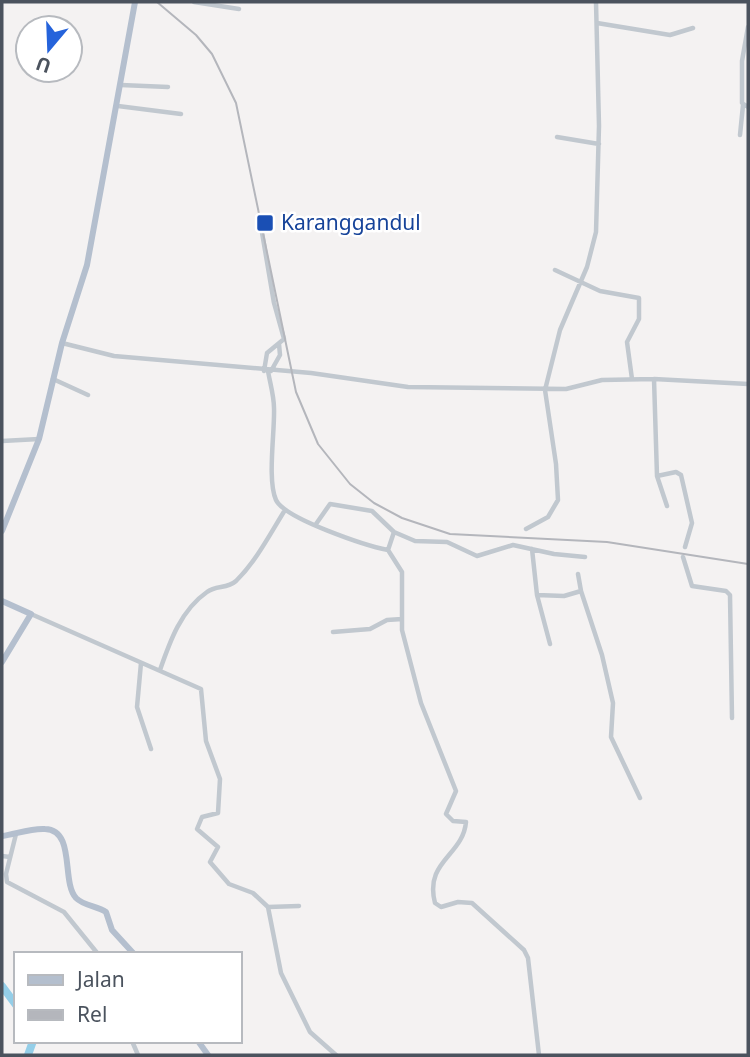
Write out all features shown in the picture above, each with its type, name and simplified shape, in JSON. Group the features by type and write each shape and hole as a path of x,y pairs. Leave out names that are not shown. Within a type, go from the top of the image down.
{"main road":[{"path":"2,531 39,439 52,379 91,251 135,2"},
{"path":"2,601 31,614 2,662"},
{"path":"2,836 46,829 60,836 74,896 106,912 112,930 132,952"}],"street":[{"path":"187,2 239,9"},
{"path":"526,529 548,517 558,500 556,464 545,390 564,319 580,282 596,232 599,144 596,2"},
{"path":"597,23 670,35 693,29"},
{"path":"740,135 746,106 745,61 748,27"},
{"path":"121,85 168,87"},
{"path":"118,106 181,114"},
{"path":"557,137 599,144"},
{"path":"259,215 274,303 284,339 267,353 274,405 275,494 285,510 388,550 402,572 402,630 421,703 456,791 446,814 453,821 463,820 467,826 439,864 432,883 435,903 441,907 458,902 472,903 524,950 539,1055"},
{"path":"555,270 600,291 634,296 640,300 639,319 627,342 632,379"},
{"path":"62,343 114,356 311,373 408,387 545,390 574,388 602,380 632,379 748,384"},
{"path":"268,371 280,355 279,344"},
{"path":"52,379 88,395"},
{"path":"654,379 657,475 667,506"},
{"path":"2,440 39,439"},
{"path":"657,475 676,472 681,475 692,523 685,547"},
{"path":"316,524 330,504 372,510 394,532 415,541 447,542 477,555 507,545 585,557"},
{"path":"160,670 170,641 191,606 209,590 227,587 235,582 256,558 285,510"},
{"path":"388,550 394,532"},
{"path":"532,549 537,595 550,644"},
{"path":"683,557 692,586 729,593 732,718"},
{"path":"578,574 613,703 611,737 640,798"},
{"path":"537,595 565,596 581,591"},
{"path":"31,614 201,689 206,741 220,779 218,813 202,817 197,827 218,847 210,862 229,884 253,893 268,907 281,973 310,1032 336,1055"},
{"path":"334,632 370,629 387,620 402,619"},
{"path":"141,663 137,706 151,749"},
{"path":"16,834 6,876 9,884 64,912 96,952"},
{"path":"2,856 10,857"},
{"path":"268,907 299,906"}],"waterway":[{"path":"2,986 14,1002"},
{"path":"28,1055 32,1043"}],"railway":[{"path":"157,2 196,35 212,54 236,103 296,392 318,444 350,484 374,503 402,518 450,534 607,542 748,564"}],"place":[{"name":"Karanggandul","path":"265,223"}]}
